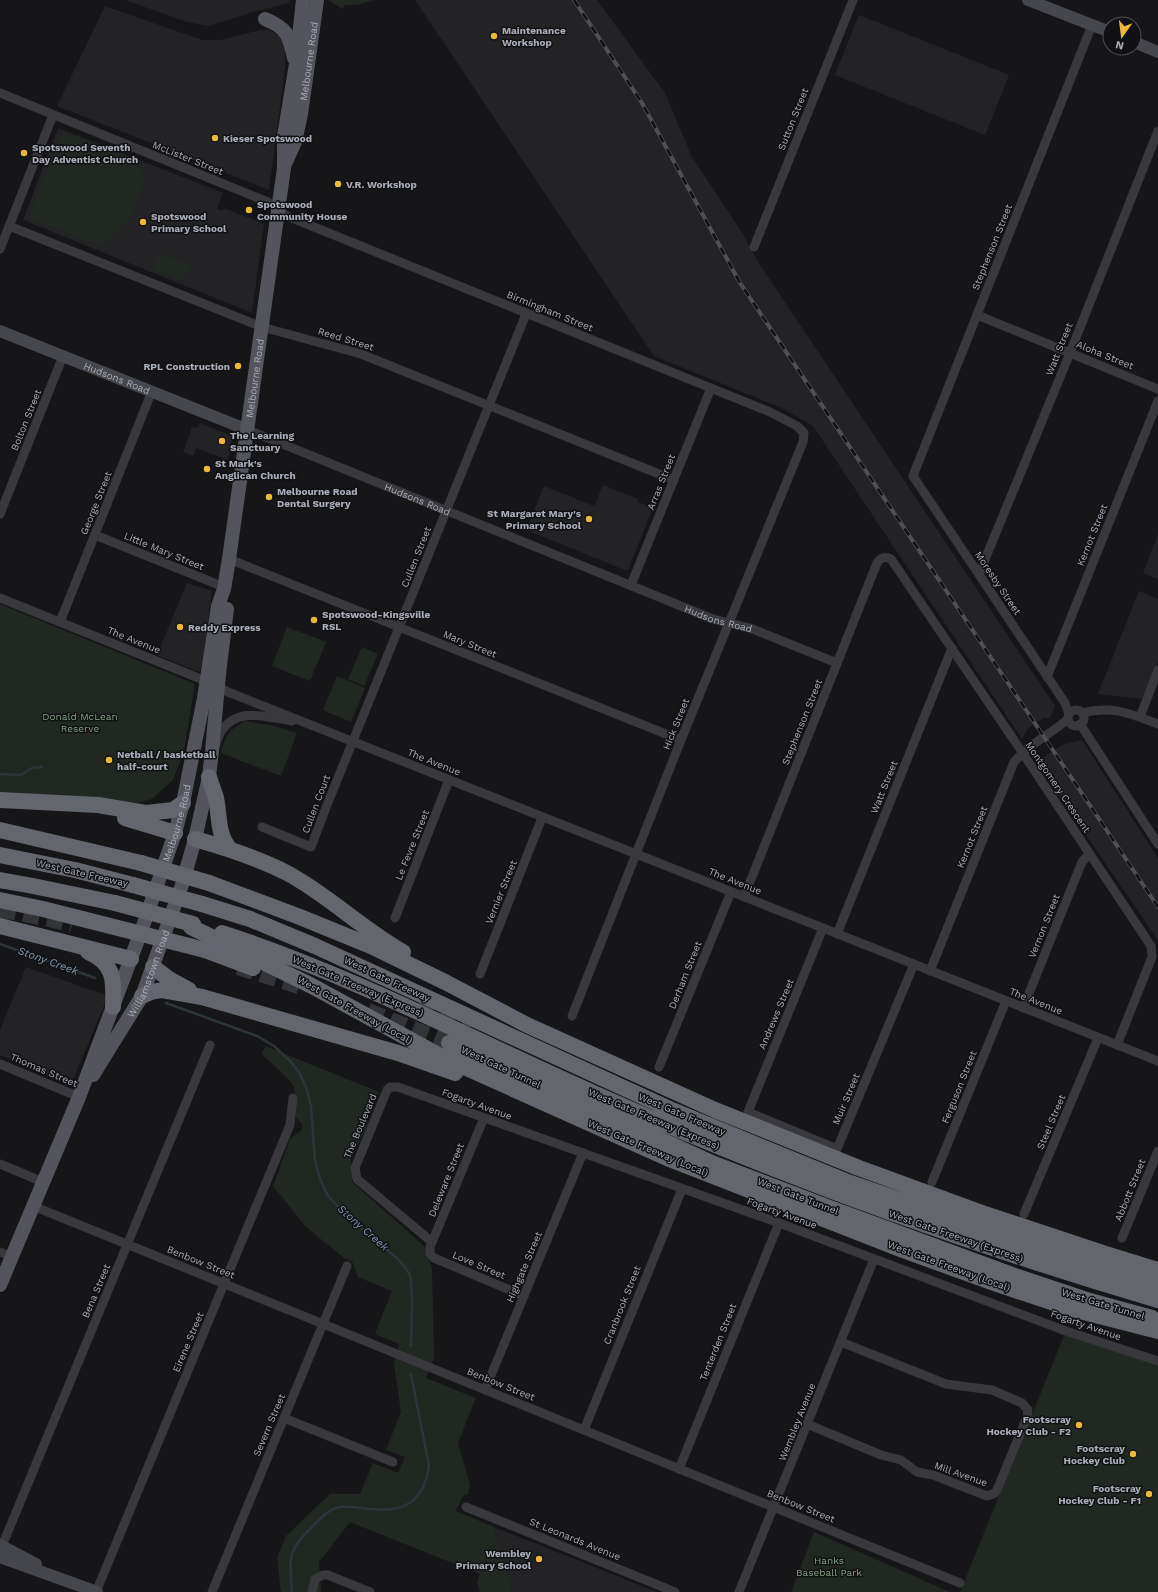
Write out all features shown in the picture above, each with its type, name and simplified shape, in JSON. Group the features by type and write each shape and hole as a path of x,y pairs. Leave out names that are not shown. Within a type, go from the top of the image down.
{"highway":[{"path":"209,777 216,799 222,835 225,843 230,849"},
{"path":"0,800 98,805 146,812 173,810 183,803"},
{"path":"60,804 126,818 175,833"},
{"path":"0,830 141,863 209,883 300,917 371,946 445,982 527,1025 715,1110 791,1142 982,1213"},
{"path":"195,839 230,849 288,873 362,926 398,949 598,1058"},
{"name":"West Gate Freeway","path":"0,855 74,870 133,885 250,919 321,949 614,1085 760,1147"},
{"name":"West Gate Freeway (Local)","path":"0,880 115,903 159,914 192,926 299,979 442,1057 612,1134 902,1250 1072,1309 1158,1330"},
{"path":"0,900 51,911 205,950 270,974 390,1028"},
{"path":"0,926 131,960"},
{"name":"West Gate Freeway (Express)","path":"192,926 263,946 382,995 598,1095 813,1185 1009,1254 1158,1300"},
{"path":"63,942 93,954 108,967 114,982 113,1006"},
{"path":"152,967 169,979 202,997"},
{"path":"142,996 151,992 162,990 202,997 420,1060 612,1134"},
{"name":"West Gate Tunnel","path":"449,1043 714,1164 1015,1276 1090,1301 1158,1320"},
{"path":"760,1147 816,1160 1158,1270"},
{"name":"West Gate Freeway (Express)","path":"760,1147 852,1184 1056,1254 1158,1285"}],"main road":[{"name":"Melbourne Road","path":"131,960 175,833 212,684 227,608 224,588 248,430 284,168 284,136 296,64 303,0"},
{"name":"Melbourne Road","path":"284,168 295,142 301,114 317,0"},
{"path":"265,19 276,23 284,30 291,45 296,64"},
{"name":"Melbourne Road","path":"195,839 209,777 212,751 212,684"},
{"path":"175,833 195,839"},
{"name":"Williamstown Road","path":"79,1097 142,996 182,885 195,839"},
{"path":"131,960 152,967"},
{"name":"Williamstown Road","path":"0,1285 6,1254 33,1206 79,1097 131,960"}],"street":[{"name":"Sutton Street","path":"754,247 853,0"},
{"path":"1028,0 1102,29"},
{"name":"Stephenson Street","path":"913,476 1092,25"},
{"path":"1142,45 1158,52"},
{"name":"McLister Street","path":"0,93 268,202 278,209"},
{"path":"0,249 53,115"},
{"name":"Watt Street","path":"979,574 1070,353 1158,131"},
{"name":"Birmingham Street","path":"278,209 287,216 786,419 797,426 804,433 803,442"},
{"name":"Reed Street","path":"9,226 262,327 361,354 674,480"},
{"name":"Cullen Street","path":"352,742 526,314"},
{"name":"Aloha Street","path":"977,316 1158,389"},
{"name":"Hudsons Road","path":"0,330 713,618 750,628 837,663"},
{"name":"Bolton Street","path":"0,514 63,356"},
{"name":"Arras Street","path":"631,585 711,388"},
{"name":"George Street","path":"60,622 152,391"},
{"name":"Kernot Street","path":"1047,677 1158,401"},
{"name":"Hick Street","path":"572,1016 681,740 803,442"},
{"name":"Moresby Street","path":"913,476 1158,844"},
{"name":"Little Mary Street","path":"95,535 224,588"},
{"name":"Stephenson Street","path":"744,897 877,563 879,560 884,558"},
{"name":"Montgomery Crescent","path":"884,558 888,558 893,561 1151,946 1153,951 1152,957 1117,1045"},
{"name":"Mary Street","path":"229,559 681,740"},
{"name":"The Avenue","path":"0,598 542,818 636,853 1158,1061"},
{"name":"Watt Street","path":"837,934 952,648"},
{"path":"1140,717 1158,670"},
{"path":"1075,718 1094,710 1106,710 1126,712 1158,724"},
{"name":"The Avenue","path":"212,751 222,730 232,720 243,716 259,715 280,720 304,722"},
{"name":"Kernot Street","path":"930,971 1014,762 1022,752 1075,718"},
{"name":"Cullen Court","path":"262,827 311,846 352,742"},
{"name":"Le Fevre Street","path":"395,918 449,780"},
{"name":"Vernier Street","path":"480,974 542,818"},
{"name":"Vernon Street","path":"1023,1008 1082,862 1089,854"},
{"name":"Derham Street","path":"659,1067 731,892"},
{"name":"Andrews Street","path":"748,1108 823,928"},
{"name":"Muir Street","path":"748,1108 748,1112 837,1149 914,964"},
{"name":"Ferguson Street","path":"932,1182 1006,1001"},
{"name":"Steel Street","path":"1024,1214 1098,1038"},
{"name":"Bena Street","path":"1,1549 210,1045"},
{"name":"Thomas Street","path":"0,1064 79,1097"},
{"name":"Fogarty Avenue","path":"398,1087 778,1223 1070,1332 1158,1361"},
{"name":"The Boulevard","path":"398,1087 387,1090 354,1172 357,1179 431,1247"},
{"name":"Eirene Street","path":"96,1592 290,1125 293,1098"},
{"name":"Deleware Street","path":"431,1247 484,1118"},
{"name":"Abbott Street","path":"1122,1238 1158,1151"},
{"name":"Highgate Street","path":"485,1390 583,1153"},
{"path":"0,1164 43,1182"},
{"name":"Cranbrook Street","path":"584,1430 682,1189"},
{"name":"Benbow Street","path":"33,1206 960,1583"},
{"name":"Tenterden Street","path":"679,1468 778,1223"},
{"name":"Love Street","path":"431,1247 430,1254 434,1258 524,1296"},
{"name":"Wembley Avenue","path":"739,1592 874,1259"},
{"name":"Severn Street","path":"212,1592 347,1266"},
{"name":"Mill Avenue","path":"807,1424 881,1455 901,1460 917,1472 933,1476 987,1496 995,1493 997,1490 1027,1417 1028,1410 1022,1403 992,1390 946,1384 841,1342"},
{"path":"284,1418 393,1462"},
{"name":"St Leonards Avenue","path":"466,1507 675,1592"},
{"path":"1,1549 96,1592"},
{"path":"312,1592 315,1579 323,1575 328,1575 370,1592"}],"shaded area":[{"path":"125,0 290,0 290,3 256,11 209,26 187,22"},
{"path":"415,0 597,0 665,93 692,157 743,234 758,262 1055,706 1050,718 1044,718 1027,729 1022,739 813,426 782,408 654,356"},
{"path":"105,6 202,40 220,40 260,30 268,30 280,36 285,47 285,68 269,190 57,106"},
{"path":"859,15 1009,75 985,135 835,75"},
{"name":"Spotswood Primary School","path":"58,128 223,193 217,209 223,210 224,208 264,224 252,313 23,220"},
{"path":"200,423 234,437 230,445 232,446 227,460 196,448 193,456 183,452 192,427 197,428"},
{"name":"St Margaret Mary's Primary School","path":"603,485 638,499 638,502 653,508 628,570 526,530 544,486 594,506"},
{"path":"1158,534 1158,579 1143,573"},
{"path":"187,583 212,591 202,665 199,672 157,655"},
{"path":"1139,591 1158,599 1158,662 1144,699 1098,694"},
{"path":"1082,740 1158,858 1158,940 1036,762 1064,744"},
{"path":"26,967 105,995 105,1003 71,1085 0,1055 0,1030"},
{"name":"Wembley Primary School","path":"494,1527 657,1592 512,1592"}],"green space":[{"path":"328,0 375,0 357,5 344,5 343,9"},
{"path":"63,131 135,160 145,180 127,224 100,246 28,217"},
{"path":"159,253 190,265 184,281 152,269"},
{"name":"Donald McLean Reserve","path":"0,604 195,684 184,750 173,780 152,799 131,804 0,794"},
{"path":"287,627 326,642 310,681 272,666"},
{"path":"362,647 378,654 364,686 348,679"},
{"path":"337,676 365,688 351,722 323,710"},
{"path":"245,721 274,726 297,733 281,776 221,753 224,741 228,734"},
{"path":"265,1046 379,1092 367,1120 369,1121 351,1160 352,1182 424,1246 432,1269 434,1358 426,1378 476,1398 458,1443 470,1485 468,1494 462,1497 456,1511 494,1527 512,1592 480,1592 477,1582 480,1574 350,1522 319,1562 321,1592 281,1592 277,1558 286,1536 330,1494 360,1494 373,1463 398,1473 405,1457 386,1450 401,1412 394,1364 399,1344 375,1334 392,1291 358,1277 352,1261 344,1258 306,1227 273,1186 290,1139 302,1130 302,1124 295,1116 296,1096 292,1083 262,1054"},
{"path":"1066,1331 1158,1361 1158,1592 960,1592"},
{"name":"Hanks Baseball Park","path":"814,1532 950,1592 791,1592"}],"waterway":[{"path":"0,774 21,775 32,768 42,767"},
{"name":"Stony Creek","path":"0,944 95,978"},
{"name":"Stony Creek","path":"166,1003 257,1036 274,1046 291,1062 300,1074 307,1090 311,1106 315,1161 320,1179 328,1196 342,1211 399,1260 410,1276 412,1290 411,1346"},
{"name":"Stony Creek","path":"292,1592 291,1563 294,1550 304,1536 326,1513 332,1509 344,1507 381,1510 402,1507 417,1496 422,1488 429,1466 411,1374"}],"tunnel":[{"path":"0,910 72,924"},
{"path":"238,967 305,988"},
{"path":"418,1005 471,1026"},
{"path":"368,1011 449,1043"}],"railway":[{"path":"574,0 642,103 740,283 1158,907"}],"place":[{"name":"Maintenance Workshop","path":"494,36"},
{"name":"Kieser Spotswood","path":"215,138"},
{"name":"Spotswood Seventh Day Adventist Church","path":"24,153"},
{"name":"V.R. Workshop","path":"338,184"},
{"name":"Spotswood Community House","path":"249,210"},
{"name":"Spotswood Primary School","path":"143,222"},
{"name":"RPL Construction","path":"238,366"},
{"name":"The Learning Sanctuary","path":"222,441"},
{"name":"St Mark's Anglican Church","path":"207,469"},
{"name":"Melbourne Road Dental Surgery","path":"269,497"},
{"name":"St Margaret Mary's Primary School","path":"589,519"},
{"name":"Spotswood-Kingsville RSL","path":"314,620"},
{"name":"Reddy Express","path":"180,627"},
{"name":"Netball / basketball half-court","path":"109,760"},
{"name":"Footscray Hockey Club - F2","path":"1079,1425"},
{"name":"Footscray Hockey Club","path":"1133,1454"},
{"name":"Footscray Hockey Club - F1","path":"1149,1494"},
{"name":"Wembley Primary School","path":"539,1559"}]}
